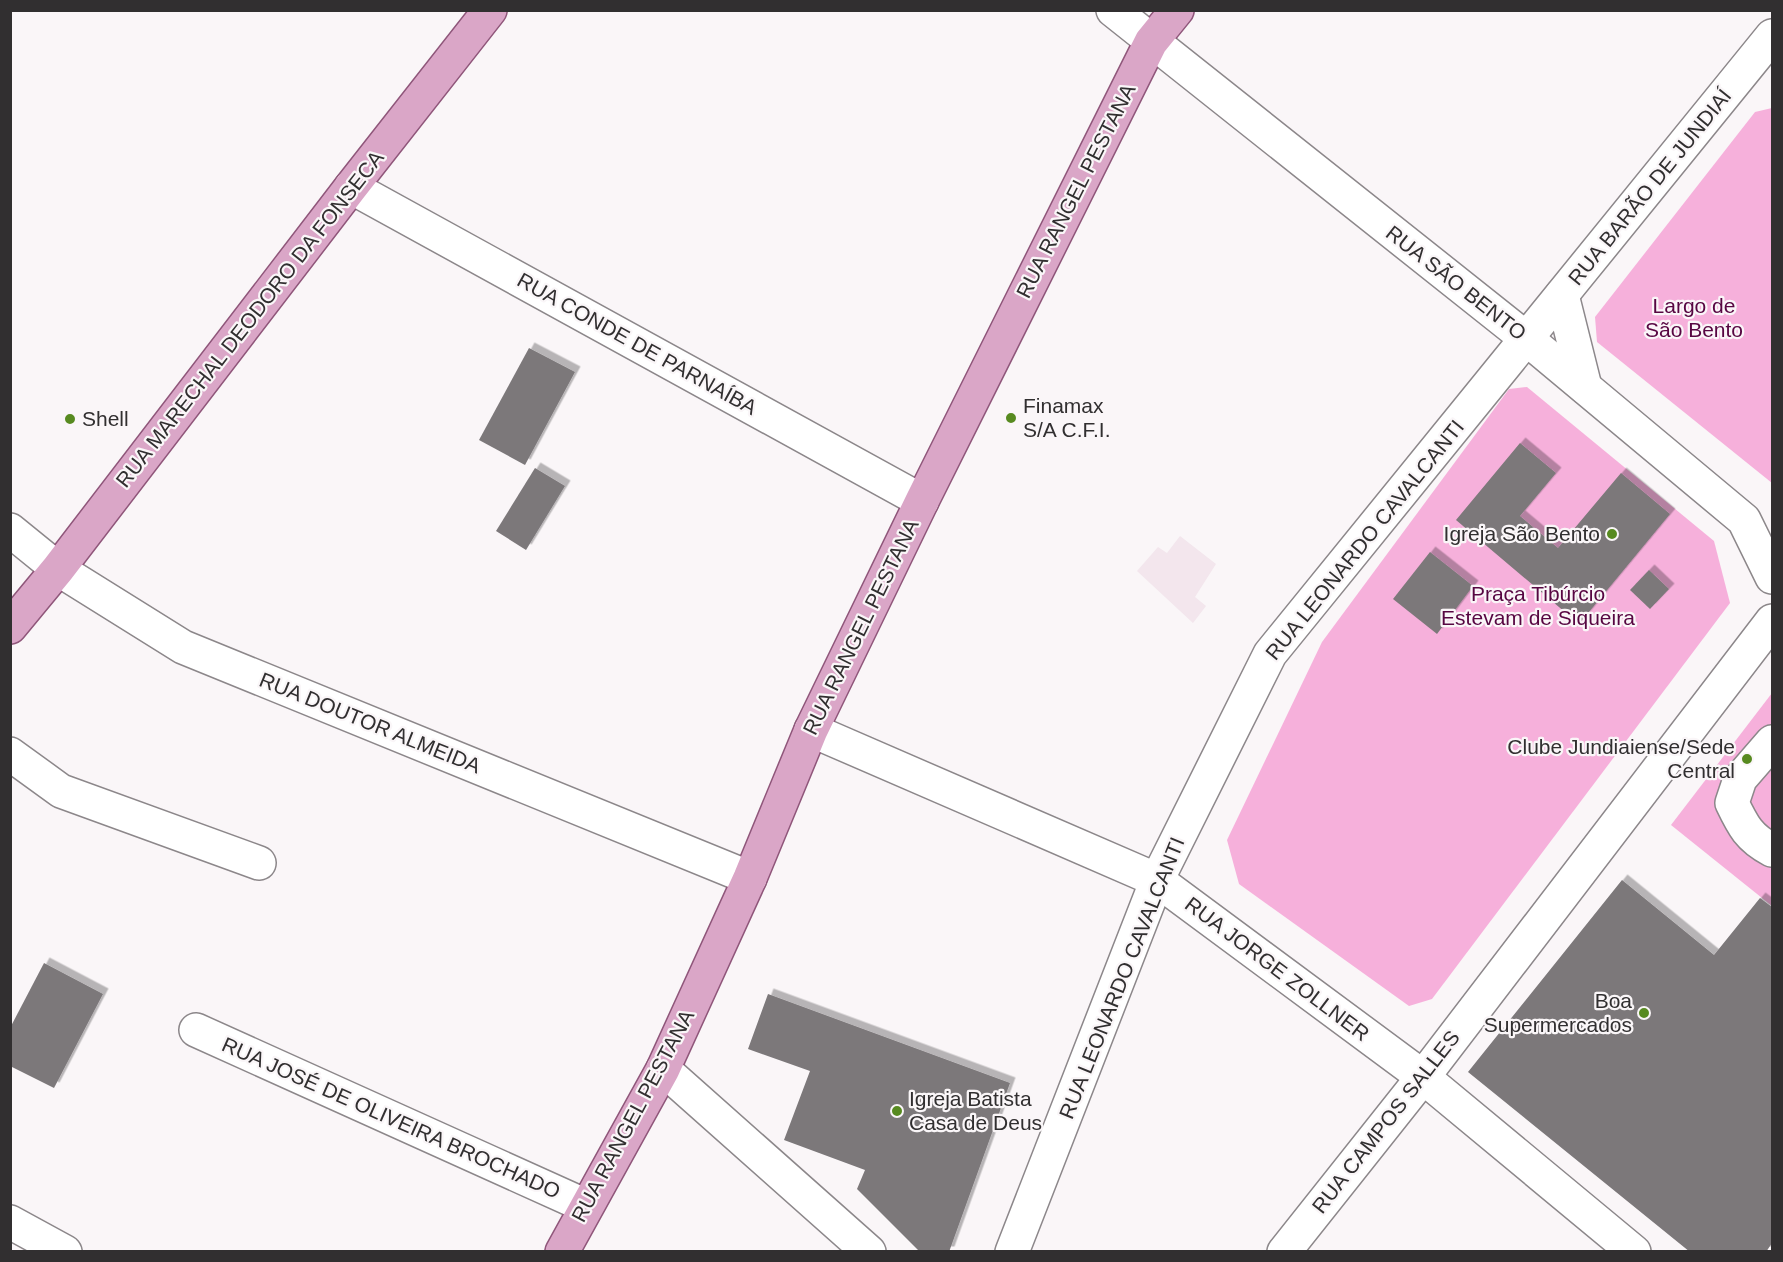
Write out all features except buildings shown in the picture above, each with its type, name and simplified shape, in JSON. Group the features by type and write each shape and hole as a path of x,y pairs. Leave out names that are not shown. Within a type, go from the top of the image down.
{"main road":[{"name":"RUA MARECHAL DEODORO DA FONSECA","path":"10,627 58,569 490,10"},
{"name":"RUA RANGEL PESTANA","path":"561,1251 663,1069 750,878 811,730 922,501 1151,42 1177,10"}],"street":[{"name":"RUA SÃO BENTO","path":"1113,10 1527,339 1758,527 1773,577"},
{"name":"RUA BARÃO DE JUNDIAÍ","path":"1527,339 1773,36"},
{"name":"RUA CONDE DE PARNAÍBA","path":"351,187 922,501"},
{"path":"1562,296 1585,387"},
{"name":"RUA LEONARDO CAVALCANTI","path":"1012,1251 1157,880 1270,654 1527,339"},
{"name":"RUA DOUTOR ALMEIDA","path":"10,530 58,569 183,646 750,878"},
{"name":"RUA CAMPOS SALLES","path":"1284,1251 1423,1077 1773,621"},
{"name":"RUA JORGE ZOLLNER","path":"811,730 1157,880 1423,1077 1634,1251"},
{"path":"1773,742 1740,779 1732,803 1744,828 1758,842 1773,850"},
{"path":"10,754 61,791 259,863"},
{"name":"RUA JOSÉ DE OLIVEIRA BROCHADO","path":"196,1030 586,1206"},
{"path":"663,1069 869,1251"},
{"path":"10,1222 65,1251"}],"shaded area":[{"path":"1180,536 1216,564 1195,597 1206,606 1193,623 1137,571 1158,547 1167,553"}],"green space":[{"name":"Largo de São Bento","path":"1772,108 1772,483 1597,342 1595,317 1755,112"},
{"name":"Praça Tibúrcio Estevam de Siqueira","path":"1527,387 1714,541 1730,603 1432,999 1409,1006 1239,884 1227,840 1322,642 1509,389"},
{"name":"Clube Jundiaiense/Sede Central","path":"1772,693 1772,906 1671,825"}],"place":[{"name":"Finamax S/A C.F.I.","path":"1011,418"},
{"name":"Shell","path":"70,419"},
{"name":"Igreja São Bento","path":"1612,534"},
{"name":"Clube Jundiaiense/Sede Central","path":"1747,759"},
{"name":"Boa Supermercados","path":"1644,1013"},
{"name":"Igreja Batista Casa de Deus","path":"897,1111"}]}
